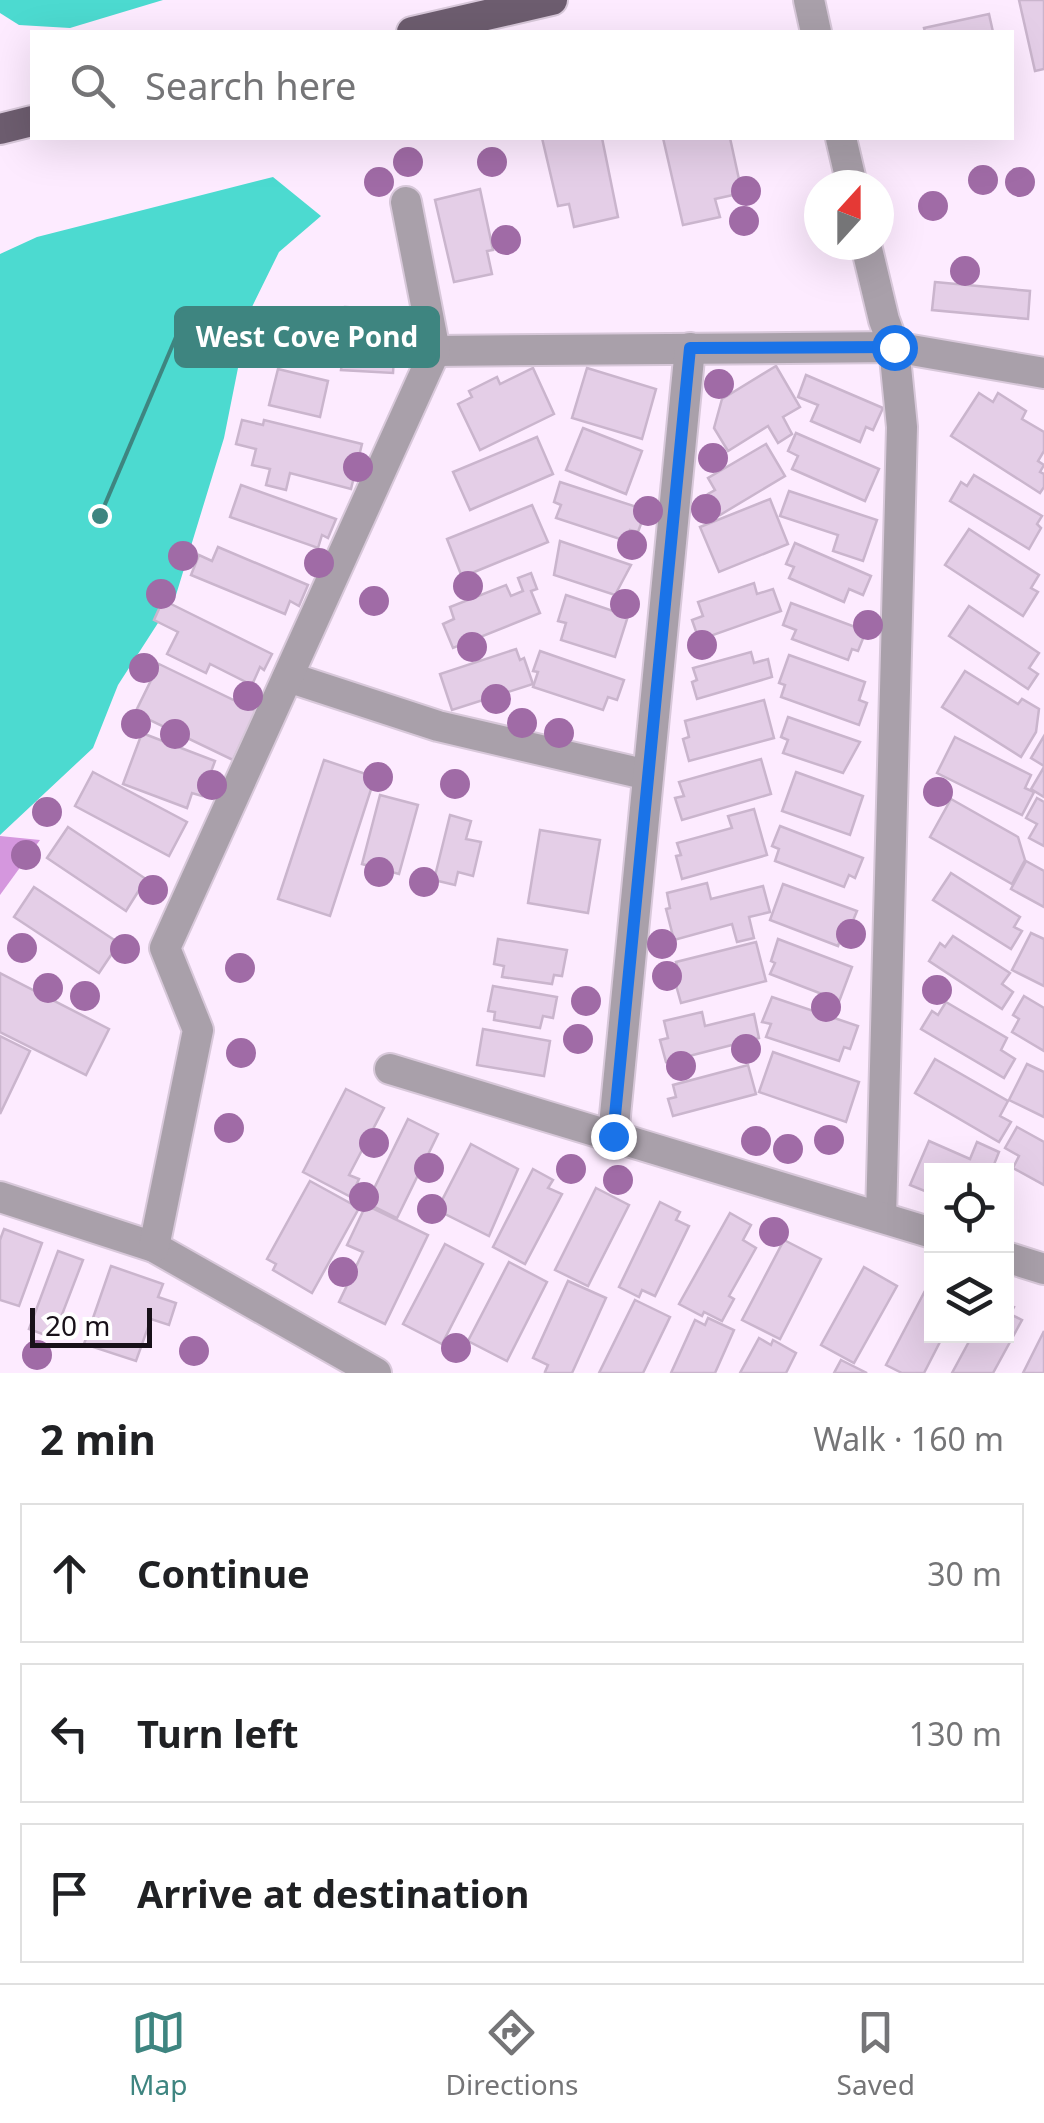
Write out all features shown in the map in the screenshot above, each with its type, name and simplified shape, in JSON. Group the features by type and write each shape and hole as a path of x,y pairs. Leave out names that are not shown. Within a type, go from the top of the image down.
{"main road":[{"path":"421,30 552,0"},
{"path":"0,129 30,122"}],"lane":[{"path":"808,0 816,30"},
{"path":"841,140 848,170"},
{"path":"154,1248 198,1030 166,948 436,352 406,202"},
{"path":"870,260 894,347 902,427 881,1217"},
{"path":"436,352 894,347 1044,373"},
{"path":"613,1136 690,348"},
{"path":"288,677 438,726 648,775"},
{"path":"390,1069 924,1230"},
{"path":"0,1196 154,1248 376,1373"},
{"path":"1014,1260 1044,1269"}],"shaded area":[{"path":"0,0 163,0 70,28 19,25 0,13"},
{"path":"273,177 321,216 279,252 249,313 224,438 176,595 118,685 93,748 0,835 0,254 37,237"},
{"path":"0,836 40,840 0,895"}],"building":[{"path":"1019,0 1044,0 1044,69 1035,71"},
{"path":"989,14 993,30 924,30"},
{"path":"542,140 602,140 618,217 574,227 569,204 558,206"},
{"path":"663,140 730,140 742,193 715,199 720,217 683,225"},
{"path":"480,189 493,250 487,251 492,274 454,282 435,200"},
{"path":"935,282 1030,291 1028,319 932,310"},
{"path":"345,307 397,310 393,373 341,370 342,363 314,361 316,322 344,324"},
{"path":"776,366 800,407 783,417 792,434 778,443 768,426 728,451 714,428 722,399"},
{"path":"533,368 554,414 480,450 458,404 472,397 469,391 497,377 500,384"},
{"path":"587,368 656,389 642,439 572,418"},
{"path":"278,369 328,381 320,417 269,405"},
{"path":"806,375 883,408 873,430 866,427 860,442 811,421 818,405 798,397"},
{"path":"979,393 993,402 998,393 1026,411 1022,419 1044,432 1044,451 1038,461 1044,465 1040,472 1044,474 1044,487 1040,493 951,436"},
{"path":"242,420 263,425 264,420 362,444 351,489 290,473 286,490 266,485 270,469 252,465 256,449 236,444"},
{"path":"583,428 642,451 626,494 566,470"},
{"path":"796,433 879,469 865,501 792,469 798,456 788,451"},
{"path":"537,437 553,474 470,510 453,472"},
{"path":"766,444 785,476 720,515 708,494 715,490 708,478"},
{"path":"974,475 1042,516 1037,524 1041,528 1029,549 950,501 961,482 967,486"},
{"path":"560,482 646,510 638,532 630,530 626,541 556,518 561,505 554,502"},
{"path":"241,485 336,519 328,538 322,535 318,548 230,517"},
{"path":"789,491 877,520 863,561 833,551 838,535 780,516"},
{"path":"770,499 788,544 719,572 700,527"},
{"path":"532,505 548,542 462,577 447,539"},
{"path":"969,529 1039,575 1031,588 1038,592 1023,616 945,565"},
{"path":"560,541 631,565 615,595 554,575"},
{"path":"795,543 871,576 863,595 849,589 844,602 789,578 794,567 786,564"},
{"path":"218,547 308,585 299,606 290,601 285,614 191,575 199,555 212,561"},
{"path":"531,573 537,589 531,591 540,613 453,648 443,624 454,619 450,607 506,585 511,596 523,591 518,578"},
{"path":"754,583 757,594 773,589 781,611 699,640 692,620 703,616 698,602"},
{"path":"566,595 628,616 615,657 561,640 566,623 558,621"},
{"path":"163,600 272,654 264,670 260,667 252,685 210,664 206,673 167,654 178,632 154,620"},
{"path":"791,603 866,631 858,651 852,649 848,660 792,639 796,630 783,625"},
{"path":"969,606 1039,653 1029,668 1038,674 1028,689 949,636"},
{"path":"516,649 520,660 524,658 533,684 452,710 440,674"},
{"path":"540,651 624,680 617,700 608,697 603,710 533,687 538,672 533,671"},
{"path":"751,652 754,663 768,659 772,677 697,699 693,668"},
{"path":"789,655 865,682 859,700 867,703 859,725 781,697 785,685 779,683"},
{"path":"159,664 256,711 233,760 135,713"},
{"path":"965,671 1018,704 1022,699 1039,709 1036,732 1021,757 942,707"},
{"path":"764,700 774,738 689,761 683,739 689,737 685,721"},
{"path":"788,717 860,742 843,773 783,753 788,740 781,737"},
{"path":"142,733 215,761 202,796 192,793 187,808 123,784"},
{"path":"1044,736 1044,766 1031,758"},
{"path":"955,737 1031,775 1025,788 1034,792 1022,815 937,773"},
{"path":"761,759 771,794 682,820 675,798 684,796 679,782"},
{"path":"324,760 375,777 330,916 278,899"},
{"path":"1044,767 1044,797 1031,789"},
{"path":"93,772 187,822 169,856 75,806"},
{"path":"796,772 863,796 850,835 782,811"},
{"path":"380,795 418,805 399,874 362,864"},
{"path":"1037,798 1044,802 1044,846 1029,838 1037,824 1026,818"},
{"path":"951,799 1018,837 1025,860 1012,884 930,837"},
{"path":"754,809 767,855 682,879 677,843 732,828 728,816"},
{"path":"450,815 471,821 466,839 481,842 473,876 458,872 455,885 434,880"},
{"path":"780,826 863,858 855,878 849,875 844,887 775,861 779,849 772,846"},
{"path":"68,827 146,879 126,911 47,858"},
{"path":"540,830 600,840 588,913 528,903"},
{"path":"1026,861 1044,871 1044,907 1011,889"},
{"path":"951,873 1020,917 1014,927 1022,931 1011,949 933,900"},
{"path":"707,883 711,899 763,886 770,912 749,917 754,938 737,942 732,924 674,940 666,909 670,908 667,893"},
{"path":"783,884 857,911 838,946 770,920"},
{"path":"34,887 119,943 99,973 14,917"},
{"path":"1031,933 1044,939 1044,986 1012,970"},
{"path":"953,936 1010,973 1002,984 1013,992 1002,1009 929,961 940,943 945,947"},
{"path":"498,939 567,950 562,976 554,975 552,984 502,977 504,966 494,964"},
{"path":"778,939 852,967 837,1007 819,1001 822,994 770,974"},
{"path":"756,942 766,981 681,1003 674,978 680,977 676,962"},
{"path":"0,973 109,1029 86,1075 0,1032"},
{"path":"493,986 557,997 553,1018 543,1016 540,1028 494,1020 495,1012 488,1011"},
{"path":"1024,996 1044,1008 1044,1051 1012,1032 1019,1019 1013,1015"},
{"path":"772,997 858,1026 850,1049 844,1047 839,1061 766,1037 771,1024 762,1022"},
{"path":"946,1002 1007,1038 1001,1050 1015,1059 1004,1078 921,1029 932,1011 938,1015"},
{"path":"702,1012 705,1026 754,1014 759,1038 666,1062 660,1040 668,1038 664,1021"},
{"path":"483,1029 550,1041 544,1076 477,1065"},
{"path":"0,1036 30,1051 0,1114"},
{"path":"773,1052 859,1082 846,1122 759,1092"},
{"path":"935,1059 1008,1101 1000,1116 1011,1122 999,1142 915,1093"},
{"path":"1027,1064 1044,1072 1044,1117 1009,1100"},
{"path":"748,1065 756,1094 673,1116 668,1099 676,1097 673,1085"},
{"path":"346,1089 384,1108 349,1175 359,1179 351,1197 303,1172"},
{"path":"408,1119 438,1134 397,1218 367,1203"},
{"path":"1017,1127 1044,1142 1044,1185 1014,1169 1019,1156 1005,1148"},
{"path":"929,1141 970,1159 977,1142 999,1152 995,1163 924,1163 924,1191 910,1185"},
{"path":"471,1144 518,1169 489,1236 437,1210"},
{"path":"533,1169 553,1180 548,1188 562,1194 525,1264 493,1247"},
{"path":"310,1181 359,1208 312,1293 273,1270 276,1264 267,1259"},
{"path":"596,1188 629,1205 588,1286 555,1270"},
{"path":"660,1202 680,1212 676,1220 689,1226 655,1296 642,1290 639,1297 619,1287"},
{"path":"366,1205 428,1235 385,1324 339,1302 363,1252 347,1245"},
{"path":"730,1213 751,1225 743,1240 756,1248 729,1296 734,1299 722,1321 679,1304"},
{"path":"4,1229 42,1243 19,1306 0,1300 0,1240"},
{"path":"784,1240 821,1259 780,1339 742,1320"},
{"path":"445,1244 483,1264 442,1344 403,1324"},
{"path":"58,1251 83,1260 53,1338 29,1329"},
{"path":"509,1262 547,1282 507,1361 468,1341"},
{"path":"111,1266 163,1284 158,1297 176,1303 169,1325 151,1319 136,1361 84,1344"},
{"path":"864,1267 897,1286 854,1363 821,1345"},
{"path":"568,1281 606,1298 572,1373 547,1373 548,1365 533,1358"},
{"path":"924,1293 924,1343 939,1343 924,1373 902,1373 886,1365"},
{"path":"635,1300 670,1317 643,1373 599,1373"},
{"path":"1014,1316 1022,1320 1014,1335"},
{"path":"708,1318 734,1330 715,1373 671,1373 695,1320 705,1325"},
{"path":"1044,1331 1044,1373 1023,1373"},
{"path":"759,1338 771,1345 773,1340 796,1353 786,1373 740,1373"},
{"path":"968,1343 1009,1343 993,1373 952,1373"},
{"path":"841,1360 867,1373 834,1373"}],"place":[{"name":"West Cove Pond","path":"100,516"}],"route":[{"path":"613,1136 690,348 894,347"}]}
